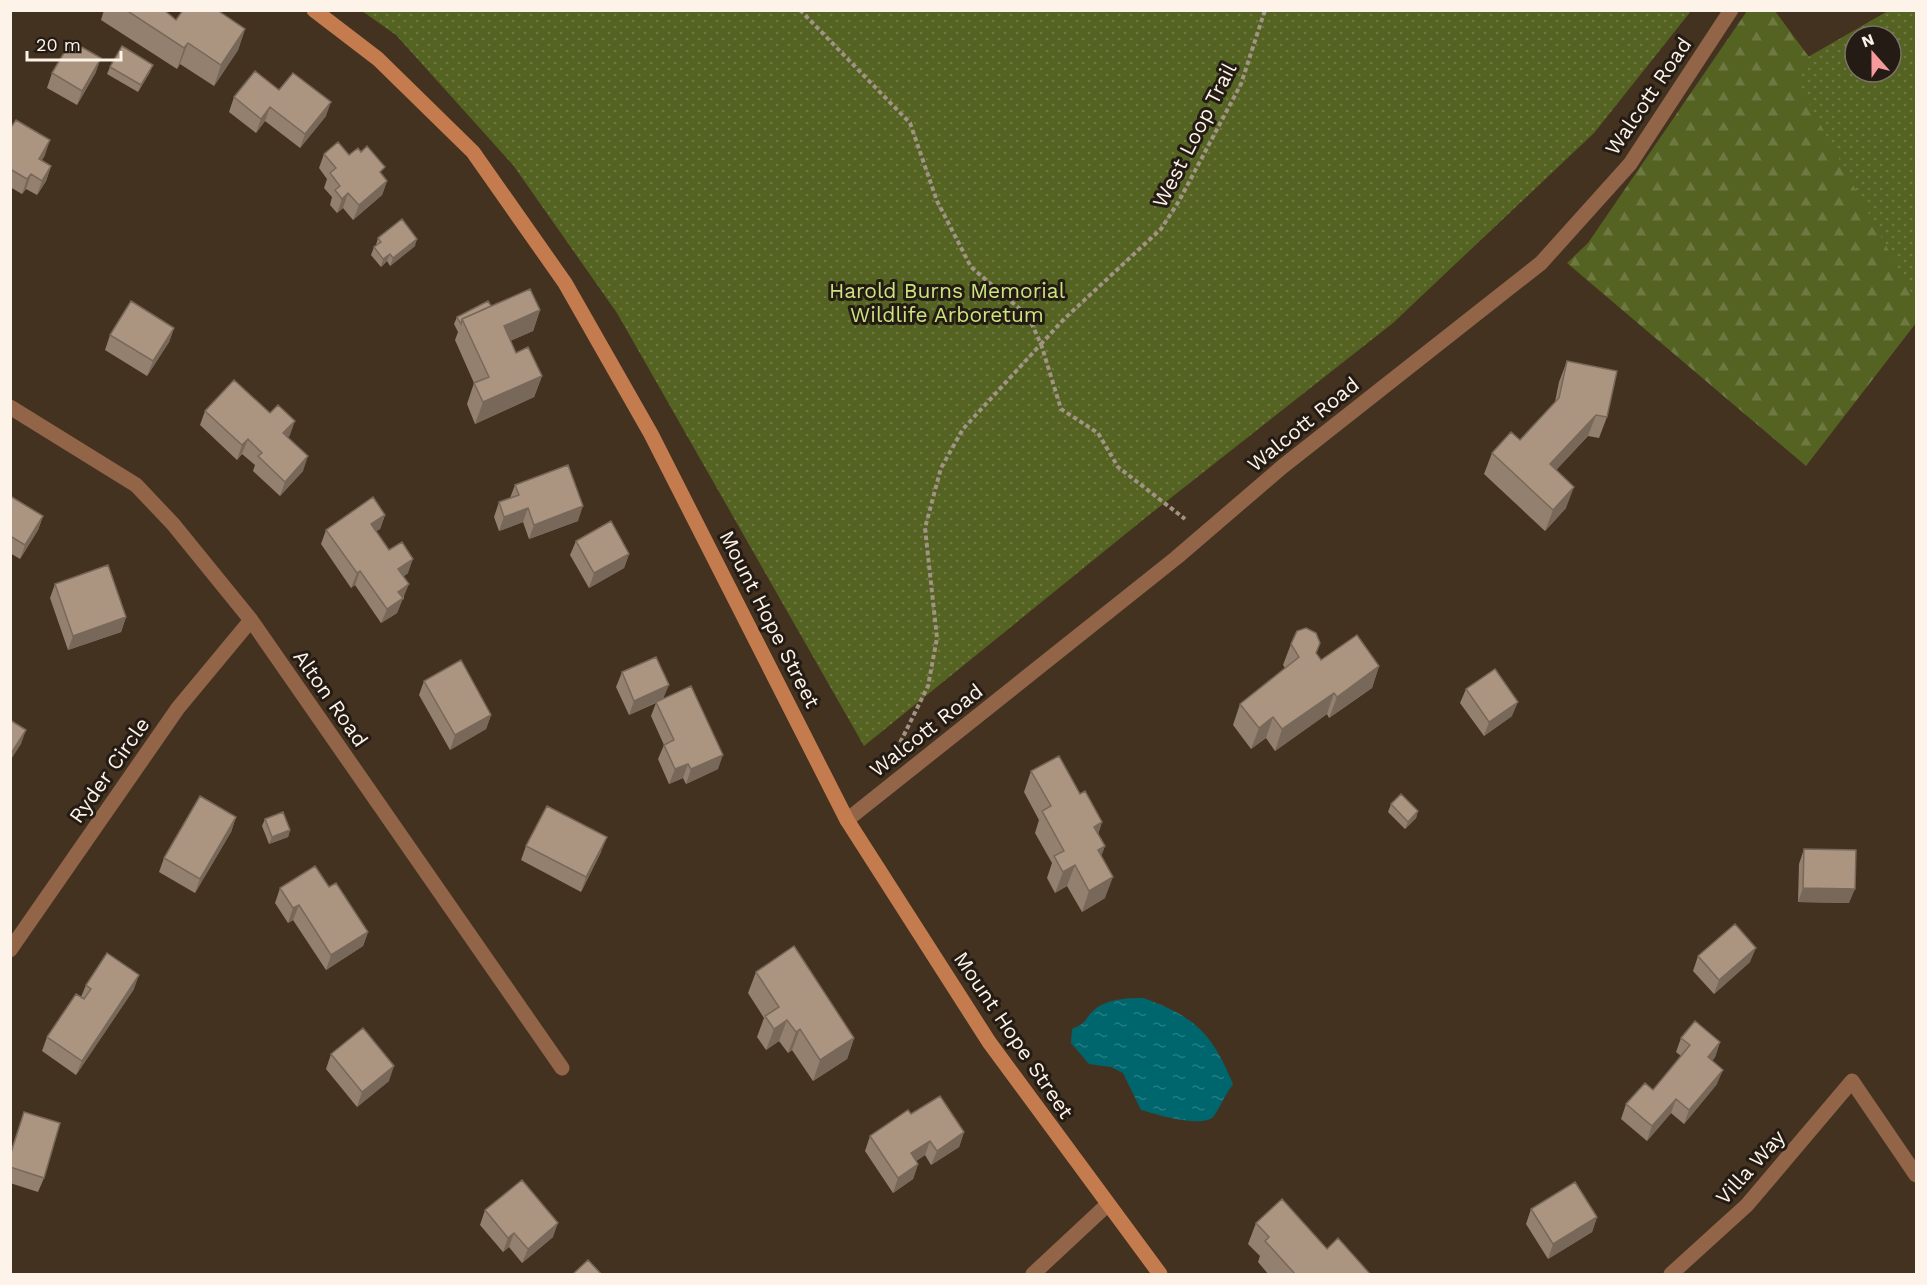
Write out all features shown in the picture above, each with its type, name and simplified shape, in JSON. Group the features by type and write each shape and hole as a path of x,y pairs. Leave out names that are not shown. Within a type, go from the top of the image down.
{"street":[{"name":"Mount Hope Street","path":"314,10 378,59 473,152 565,283 651,434 847,820 989,1042 1160,1275"},
{"name":"Walcott Road","path":"847,820 1204,534 1282,466 1540,263 1630,164 1731,10"},
{"name":"Alton Road","path":"10,407 136,485 173,524 251,620 562,1068"},
{"name":"Ryder Circle","path":"10,950 178,708 251,620"},
{"name":"Villa Way","path":"1671,1275 1747,1205 1852,1081 1917,1175"},
{"path":"1033,1275 1107,1205"}],"path":[{"path":"800,10 910,123 937,201 971,267 1028,316 1041,344 1061,409 1098,433 1118,467 1204,534"},
{"name":"West Loop Trail","path":"893,756 928,686 937,638 925,528 941,468 963,429 1064,319 1161,229 1179,201 1241,84 1265,10"}],"green space":[{"name":"Harold Burns Memorial Wildlife Arboretum","path":"362,11 1691,11 1594,133 1393,323 1144,519 864,746 617,313 513,165 396,35"},
{"path":"1747,11 1775,11 1809,57 1843,37 1843,84 1903,84 1903,24 1866,24 1888,11 1916,11 1916,323 1806,466 1567,263 1588,243"},
{"path":"1888,11 1916,11 1916,301 1798,83 1808,57 1843,37 1843,84 1903,84 1903,24 1865,24"}],"water":[{"path":"1143,998 1176,1012 1199,1029 1209,1039 1225,1066 1233,1084 1214,1116 1208,1120 1190,1121 1141,1110 1123,1073 1111,1067 1089,1064 1071,1043 1072,1029 1083,1023 1098,1007 1116,1000"}],"building":[{"path":"126,10 164,10 176,20 183,10 217,10 245,29 221,65 188,43 184,48"},
{"path":"71,41 101,58 82,91 52,73"},
{"path":"122,46 153,65 141,85 110,67"},
{"path":"255,71 279,90 293,73 331,102 305,134 270,107 261,119 234,97"},
{"path":"16,120 50,140 39,159 51,166 42,181 31,174 27,179 10,169 10,129"},
{"path":"338,142 349,155 358,148 361,152 367,146 385,167 380,172 387,181 359,205 348,193 342,199 335,190 340,186 330,173 336,168 324,154"},
{"path":"402,219 417,239 393,258 390,254 383,259 374,247 381,242 378,238"},
{"path":"530,289 540,310 504,326 516,353 528,347 542,376 483,402 474,383 489,377 462,319"},
{"path":"131,301 174,328 153,361 110,335"},
{"path":"488,301 491,306 462,319 461,324 457,317"},
{"path":"1567,361 1617,371 1607,417 1596,415 1550,464 1574,487 1553,510 1492,453 1511,432 1520,440 1559,398"},
{"path":"234,380 270,413 278,405 295,421 283,433 308,456 285,482 258,456 262,453 248,439 242,445 205,411"},
{"path":"568,465 583,506 534,525 528,508 504,517 499,502 519,495 515,485"},
{"path":"10,496 43,516 25,545 10,536"},
{"path":"373,497 385,515 371,524 389,550 402,542 413,559 398,569 409,584 398,592 403,598 387,609 360,571 357,573 326,530"},
{"path":"611,521 629,554 594,573 576,541"},
{"path":"108,565 126,617 73,636 55,584"},
{"path":"1306,628 1316,633 1320,643 1316,653 1321,660 1357,635 1379,666 1337,697 1334,693 1282,729 1273,717 1259,728 1240,704 1299,657 1291,644 1297,631"},
{"path":"656,657 669,685 634,701 622,672"},
{"path":"461,660 491,715 455,735 424,681"},
{"path":"1495,669 1518,702 1489,722 1466,689"},
{"path":"691,686 723,755 691,769 688,764 675,769 664,745 674,740 656,702"},
{"path":"10,720 26,730 10,755"},
{"path":"1059,756 1080,794 1085,791 1102,822 1094,827 1105,846 1098,850 1113,877 1089,891 1075,865 1063,872 1054,856 1064,851 1042,811 1051,806 1031,771"},
{"path":"1401,794 1418,811 1408,822 1391,804"},
{"path":"200,796 236,817 200,879 164,858"},
{"path":"547,806 607,837 586,877 526,846"},
{"path":"283,812 290,830 272,837 265,819"},
{"path":"1804,849 1856,850 1855,889 1803,888"},
{"path":"315,866 329,887 336,883 368,932 331,955 299,905 293,908 280,888"},
{"path":"1735,924 1756,948 1719,980 1698,956"},
{"path":"794,946 854,1038 820,1060 800,1029 796,1032 787,1020 774,1029 765,1016 779,1007 756,972"},
{"path":"107,953 139,975 82,1061 47,1037 76,994 84,999 91,989 86,985"},
{"path":"1695,1021 1720,1042 1708,1057 1723,1070 1689,1110 1676,1099 1652,1126 1626,1104 1645,1083 1653,1090 1690,1045 1681,1038"},
{"path":"363,1028 394,1066 362,1092 331,1054"},
{"path":"940,1096 964,1132 937,1151 930,1141 911,1153 918,1164 898,1178 870,1136 908,1110 911,1114"},
{"path":"24,1112 60,1123 44,1178 10,1167 10,1156"},
{"path":"522,1180 558,1223 528,1249 514,1233 508,1238 485,1210"},
{"path":"1575,1182 1597,1217 1553,1244 1531,1209"},
{"path":"1282,1199 1327,1249 1338,1238 1371,1275 1296,1275 1265,1241 1269,1237 1256,1223"},
{"path":"588,1260 602,1275 572,1275"}]}
